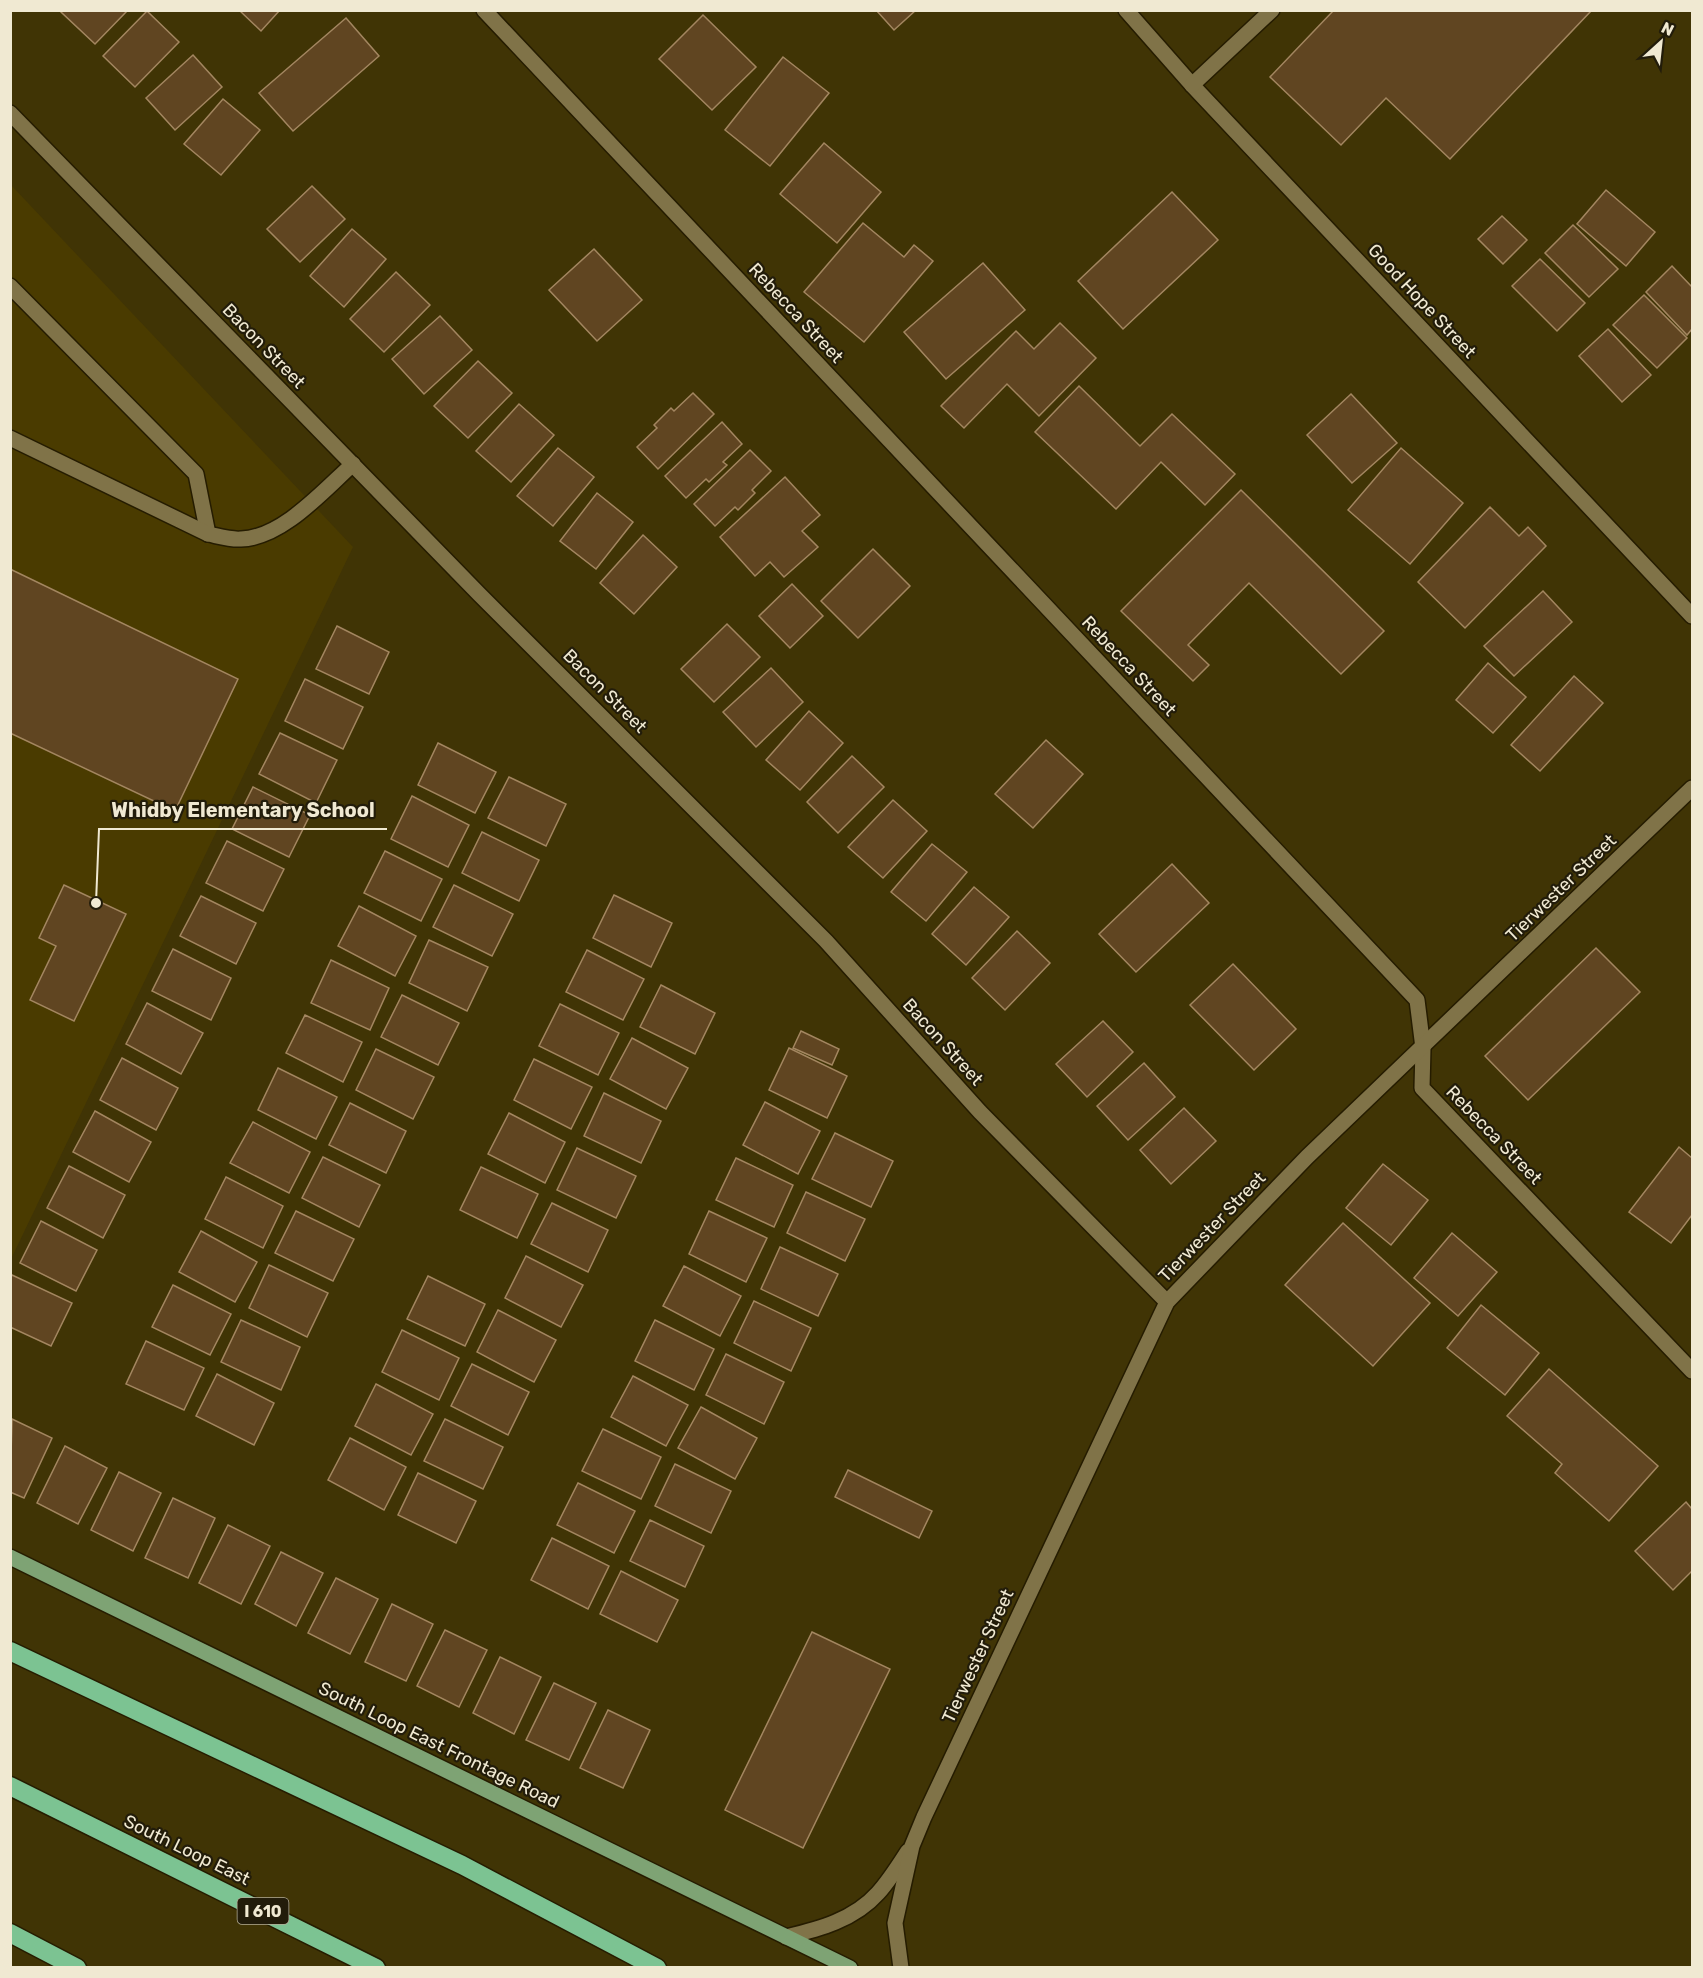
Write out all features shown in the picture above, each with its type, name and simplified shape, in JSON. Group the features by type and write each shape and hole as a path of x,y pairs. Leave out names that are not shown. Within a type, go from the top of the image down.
{"highway":[{"path":"10,1651 462,1865 657,1968"},
{"name":"South Loop East","path":"10,1786 376,1968"},
{"path":"10,1933 77,1968"}],"main road":[{"name":"South Loop East Frontage Road","path":"10,1557 850,1968"}],"street":[{"name":"Rebecca Street","path":"484,10 1417,1000 1423,1048 1422,1088 1692,1371"},
{"path":"1192,85 1272,10"},
{"name":"Good Hope Street","path":"1130,12 1192,85 1692,616"},
{"name":"Bacon Street","path":"10,113 480,595 826,940 980,1112 1167,1302"},
{"path":"10,286 196,474 208,534"},
{"path":"10,438 208,534 241,539 272,533 353,464"},
{"name":"Tierwester Street","path":"901,1968 895,1923 912,1846 1167,1302 1307,1157 1692,788"},
{"name":"Tierwester Street","path":"786,1937 836,1922 858,1909 878,1894 912,1846"}],"shaded area":[{"path":"11,185 353,547 11,1259"}],"building":[{"path":"62,10 128,10 95,44 61,12"},
{"path":"239,10 280,10 261,31"},
{"path":"876,10 916,10 894,30"},
{"path":"1334,10 1592,10 1450,159 1386,98 1341,145 1270,77"},
{"path":"147,11 179,42 135,87 103,56"},
{"path":"703,15 756,67 712,110 659,59"},
{"path":"346,18 379,56 293,131 259,93"},
{"path":"193,55 222,87 175,130 146,98"},
{"path":"783,57 829,93 770,166 725,130"},
{"path":"223,99 260,130 221,175 184,144"},
{"path":"824,143 881,192 837,243 780,194"},
{"path":"312,186 345,219 300,262 267,229"},
{"path":"1606,190 1655,232 1626,266 1577,224"},
{"path":"1172,192 1218,240 1123,329 1078,281"},
{"path":"1502,216 1527,240 1503,264 1478,239"},
{"path":"863,223 904,257 914,245 933,261 864,342 804,292"},
{"path":"1573,225 1618,269 1589,297 1545,253"},
{"path":"352,229 386,259 344,307 310,276"},
{"path":"594,249 642,300 597,341 549,290"},
{"path":"1540,259 1585,303 1557,331 1512,286"},
{"path":"983,263 1025,310 946,379 904,332"},
{"path":"1672,266 1692,287 1692,329 1687,335 1646,292"},
{"path":"396,272 430,305 384,352 350,319"},
{"path":"1644,295 1687,338 1657,368 1613,325"},
{"path":"440,316 472,350 424,394 392,359"},
{"path":"1060,323 1096,358 1039,416 1007,384 964,428 941,406 1016,331 1034,349"},
{"path":"1608,329 1651,375 1622,402 1579,356"},
{"path":"478,361 512,393 468,438 434,406"},
{"path":"1079,386 1140,446 1172,414 1235,474 1205,505 1161,462 1116,509 1035,432"},
{"path":"693,393 714,414 658,469 637,447 657,428 654,425 671,408 674,411"},
{"path":"1351,394 1397,443 1352,483 1307,435"},
{"path":"519,404 554,435 511,482 476,451"},
{"path":"722,422 742,444 723,462 727,465 709,482 706,479 686,498 665,476"},
{"path":"558,448 594,477 553,526 517,496"},
{"path":"1401,448 1463,503 1410,564 1348,510"},
{"path":"750,450 771,471 752,490 755,493 738,510 735,507 715,526 694,504"},
{"path":"785,477 820,515 802,531 818,547 784,577 770,562 755,576 720,537"},
{"path":"1241,490 1384,631 1341,674 1249,583 1188,645 1209,665 1193,681 1121,611"},
{"path":"597,493 633,522 596,569 560,541"},
{"path":"1490,507 1519,536 1528,527 1546,546 1465,628 1418,582"},
{"path":"643,535 677,567 634,614 600,583"},
{"path":"873,549 910,586 858,638 821,601"},
{"path":"10,569 238,679 175,811 10,733"},
{"path":"792,584 823,616 790,648 759,616"},
{"path":"1543,591 1572,622 1514,676 1484,646"},
{"path":"727,624 760,657 714,702 681,669"},
{"path":"337,626 389,652 369,694 316,669"},
{"path":"1488,663 1526,697 1493,733 1456,700"},
{"path":"771,668 803,702 756,747 723,712"},
{"path":"1574,676 1603,703 1540,771 1511,745"},
{"path":"305,679 363,707 343,749 285,721"},
{"path":"809,711 843,743 800,790 766,760"},
{"path":"280,733 337,760 316,803 259,774"},
{"path":"1046,740 1083,774 1033,828 995,794"},
{"path":"438,743 496,772 475,813 418,785"},
{"path":"852,756 884,787 838,833 807,802"},
{"path":"509,777 566,804 546,846 488,818"},
{"path":"253,787 310,815 289,857 232,829"},
{"path":"412,796 469,825 448,867 391,839"},
{"path":"893,800 927,831 883,878 848,847"},
{"path":"482,832 539,860 519,901 462,873"},
{"path":"227,841 284,869 263,911 206,883"},
{"path":"932,844 967,872 926,921 891,892"},
{"path":"385,851 442,879 421,921 364,893"},
{"path":"1172,864 1209,903 1136,972 1099,934"},
{"path":"64,885 126,914 74,1021 30,1000 56,946 39,938"},
{"path":"454,885 513,914 492,956 433,927"},
{"path":"974,887 1009,917 966,965 932,934"},
{"path":"614,895 672,923 651,967 593,938"},
{"path":"201,896 256,923 236,964 180,936"},
{"path":"359,906 416,936 395,976 338,946"},
{"path":"1017,931 1050,963 1005,1010 972,978"},
{"path":"429,940 488,967 467,1011 409,983"},
{"path":"1596,948 1640,992 1528,1100 1485,1056"},
{"path":"173,949 231,978 211,1020 152,991"},
{"path":"587,950 644,979 623,1020 566,992"},
{"path":"331,960 389,988 370,1030 311,1003"},
{"path":"1233,964 1296,1029 1254,1070 1190,1005"},
{"path":"661,985 715,1013 695,1054 640,1027"},
{"path":"402,995 459,1023 438,1065 381,1037"},
{"path":"147,1003 203,1033 181,1074 126,1044"},
{"path":"560,1004 619,1033 598,1075 539,1046"},
{"path":"305,1015 362,1042 343,1082 286,1053"},
{"path":"1103,1021 1133,1052 1087,1097 1056,1064"},
{"path":"801,1031 839,1049 832,1065 793,1048"},
{"path":"632,1038 688,1068 666,1109 610,1079"},
{"path":"789,1048 847,1076 827,1118 769,1090"},
{"path":"376,1049 434,1077 413,1119 356,1090"},
{"path":"122,1058 178,1088 156,1130 100,1100"},
{"path":"534,1059 592,1087 571,1129 514,1100"},
{"path":"1144,1063 1175,1097 1128,1140 1097,1106"},
{"path":"278,1068 337,1097 316,1139 258,1110"},
{"path":"604,1093 661,1121 641,1163 584,1136"},
{"path":"765,1102 820,1131 798,1174 743,1145"},
{"path":"350,1103 406,1131 386,1173 329,1145"},
{"path":"1184,1108 1216,1141 1171,1184 1140,1150"},
{"path":"95,1111 151,1142 129,1182 73,1152"},
{"path":"509,1113 565,1142 545,1183 488,1154"},
{"path":"253,1122 310,1152 289,1193 230,1163"},
{"path":"835,1133 893,1161 871,1207 812,1179"},
{"path":"1679,1147 1692,1158 1692,1215 1671,1243 1629,1212"},
{"path":"577,1148 636,1176 616,1218 557,1190"},
{"path":"323,1157 380,1185 359,1227 302,1198"},
{"path":"736,1158 793,1185 774,1227 716,1200"},
{"path":"1383,1164 1428,1200 1391,1245 1346,1208"},
{"path":"69,1166 125,1195 103,1238 47,1208"},
{"path":"481,1167 538,1194 517,1238 460,1210"},
{"path":"226,1177 283,1206 263,1248 205,1219"},
{"path":"806,1192 865,1219 845,1261 787,1233"},
{"path":"552,1203 608,1230 588,1272 531,1244"},
{"path":"296,1211 354,1239 333,1281 275,1253"},
{"path":"709,1211 767,1238 746,1282 689,1254"},
{"path":"41,1221 97,1250 76,1291 20,1263"},
{"path":"1343,1223 1430,1303 1373,1366 1285,1285"},
{"path":"201,1231 257,1262 235,1302 179,1272"},
{"path":"1452,1233 1497,1272 1458,1316 1414,1278"},
{"path":"780,1247 838,1274 818,1316 761,1289"},
{"path":"526,1256 583,1285 561,1327 505,1298"},
{"path":"269,1265 328,1293 307,1337 249,1308"},
{"path":"684,1266 741,1296 720,1336 663,1306"},
{"path":"12,1275 72,1303 51,1346 10,1327 10,1279"},
{"path":"428,1276 485,1304 465,1346 407,1319"},
{"path":"173,1285 231,1314 210,1355 152,1327"},
{"path":"754,1301 811,1328 791,1371 734,1343"},
{"path":"1481,1305 1539,1353 1505,1395 1447,1348"},
{"path":"498,1310 556,1340 534,1382 477,1352"},
{"path":"241,1320 300,1347 281,1390 221,1362"},
{"path":"655,1320 714,1349 694,1390 635,1361"},
{"path":"402,1330 459,1358 439,1400 382,1372"},
{"path":"146,1341 204,1368 184,1410 126,1384"},
{"path":"726,1354 784,1382 764,1424 706,1395"},
{"path":"472,1364 529,1392 508,1435 451,1406"},
{"path":"1549,1369 1658,1466 1609,1521 1555,1473 1562,1464 1507,1416"},
{"path":"217,1374 274,1403 254,1445 196,1416"},
{"path":"633,1376 688,1405 666,1446 611,1417"},
{"path":"376,1384 433,1414 411,1455 355,1426"},
{"path":"701,1407 757,1438 735,1479 678,1448"},
{"path":"12,1419 52,1438 24,1498 10,1492"},
{"path":"445,1419 503,1447 483,1489 424,1461"},
{"path":"603,1429 661,1457 641,1499 582,1471"},
{"path":"350,1438 406,1467 384,1510 328,1480"},
{"path":"65,1446 107,1468 78,1524 37,1503"},
{"path":"675,1464 731,1491 711,1533 655,1506"},
{"path":"848,1470 932,1511 919,1538 835,1497"},
{"path":"119,1472 161,1493 133,1551 91,1530"},
{"path":"418,1473 476,1501 456,1543 398,1515"},
{"path":"578,1483 635,1511 614,1553 557,1525"},
{"path":"173,1498 215,1518 188,1578 145,1558"},
{"path":"1686,1502 1692,1509 1692,1571 1673,1590 1635,1551"},
{"path":"650,1520 704,1546 685,1587 630,1561"},
{"path":"228,1525 270,1546 241,1604 199,1583"},
{"path":"552,1538 609,1566 588,1609 531,1580"},
{"path":"281,1552 323,1573 296,1626 255,1604"},
{"path":"621,1571 678,1600 657,1642 600,1614"},
{"path":"336,1578 378,1599 350,1654 308,1633"},
{"path":"392,1604 433,1624 406,1681 365,1662"},
{"path":"445,1630 487,1650 459,1707 417,1686"},
{"path":"812,1632 890,1669 803,1848 725,1810"},
{"path":"500,1657 541,1677 514,1734 473,1713"},
{"path":"554,1683 596,1703 569,1760 526,1740"},
{"path":"608,1710 650,1730 623,1788 580,1768"}],"place":[{"name":"Whidby Elementary School","path":"96,903"}]}
